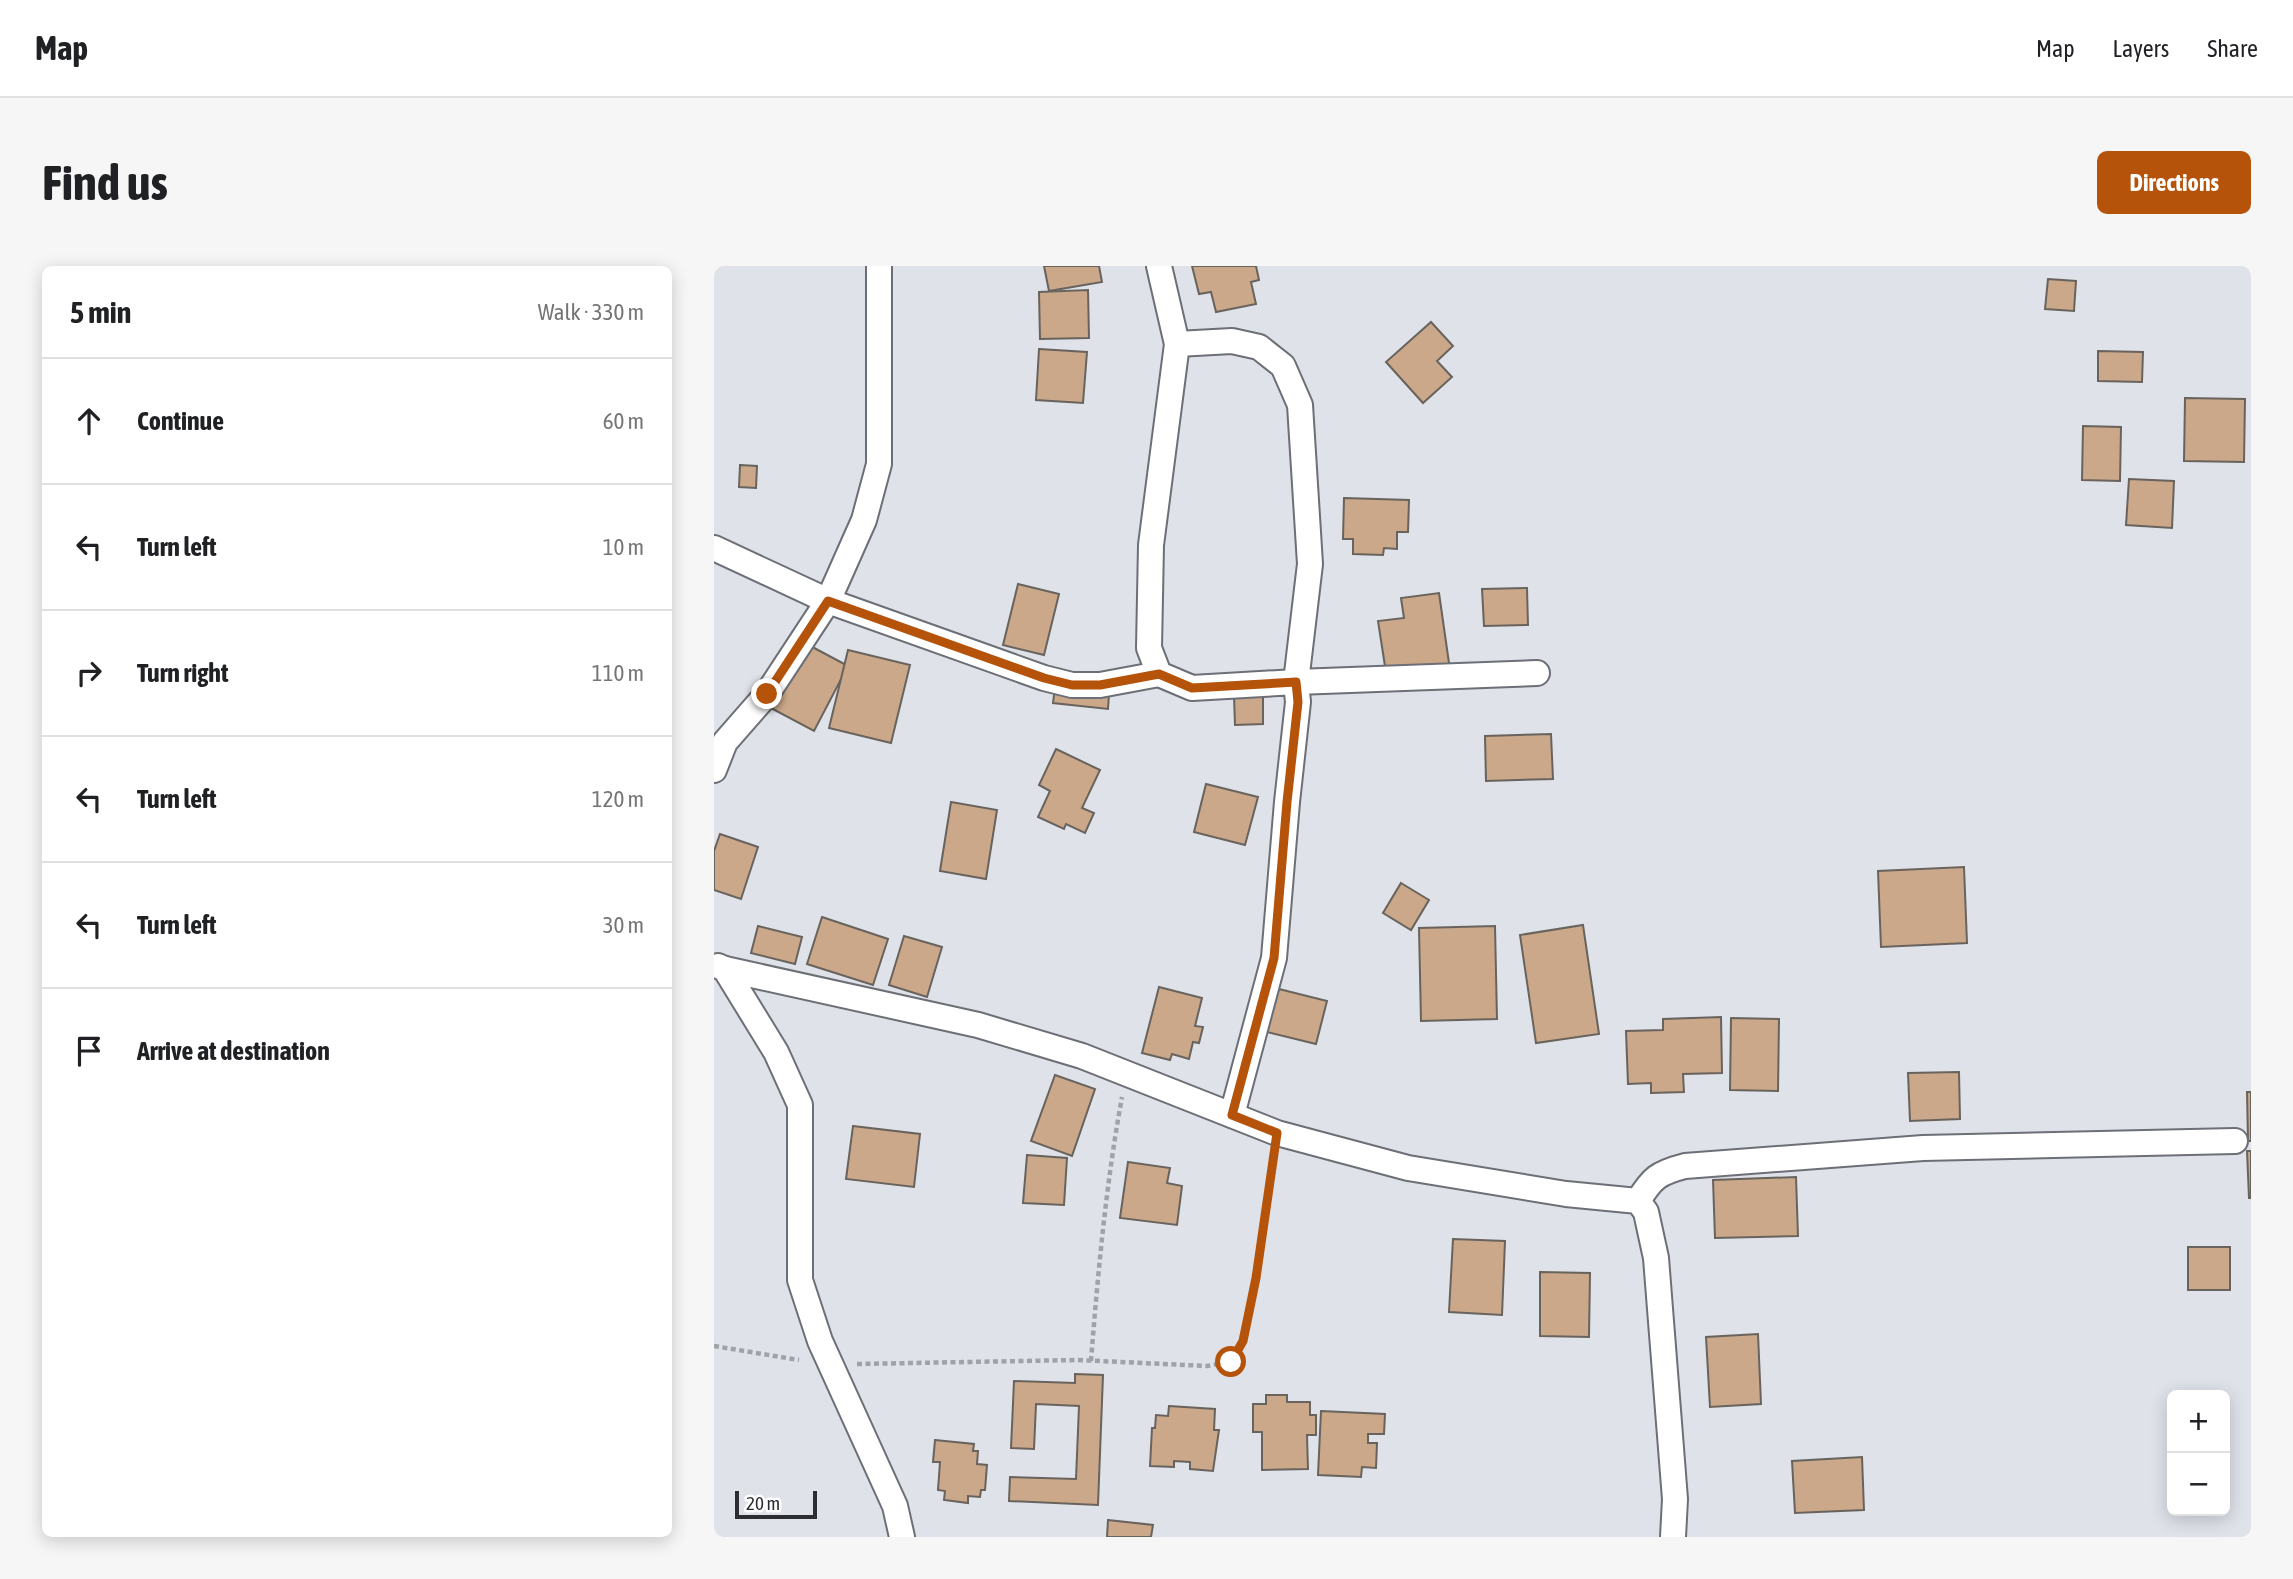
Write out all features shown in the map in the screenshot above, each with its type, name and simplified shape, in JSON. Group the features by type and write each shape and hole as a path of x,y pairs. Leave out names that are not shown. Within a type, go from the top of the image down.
{"street":[{"path":"714,770 725,742 767,694 828,601 864,520 879,464 878,266"},
{"path":"1159,266 1177,344 1151,545 1149,648 1159,674"},
{"path":"1177,344 1232,341 1259,347 1283,366 1300,405 1310,564 1296,682 1298,702 1274,958 1232,1115"},
{"path":"714,548 828,601 1044,678 1072,685 1100,685 1159,674 1192,688 1537,673"},
{"path":"720,966 978,1025 1082,1056 1277,1133 1408,1168 1566,1194 1638,1201 1646,1212 1656,1258 1675,1499 1673,1537"},
{"path":"720,966 776,1052 800,1105 800,1280 820,1341 895,1506 902,1537"},
{"path":"1638,1201 1651,1181 1664,1171 1685,1167 1923,1148 2235,1141"}],"path":[{"path":"1091,1361 1110,1159 1126,1075"},
{"path":"714,1346 830,1364 1091,1361 1207,1366 1231,1362 1243,1341 1256,1278 1277,1133"}],"building":[{"path":"1044,266 1099,266 1102,282 1049,291"},
{"path":"1192,266 1256,266 1259,280 1251,282 1256,304 1216,312 1211,292 1199,294"},
{"path":"2048,279 2076,281 2074,311 2045,309"},
{"path":"1088,290 1089,338 1040,339 1039,292"},
{"path":"1431,322 1453,346 1437,361 1452,377 1423,403 1386,362"},
{"path":"1039,349 1087,352 1083,403 1036,400"},
{"path":"2098,351 2143,352 2142,382 2098,381"},
{"path":"2185,398 2245,399 2244,462 2184,461"},
{"path":"2083,426 2121,427 2120,481 2082,480"},
{"path":"740,465 757,466 756,488 739,487"},
{"path":"2129,479 2174,481 2172,528 2126,525"},
{"path":"1344,498 1409,500 1408,532 1397,532 1397,549 1384,548 1383,555 1353,554 1353,539 1343,539"},
{"path":"1018,584 1059,594 1044,655 1003,645"},
{"path":"1527,588 1528,625 1484,626 1482,589"},
{"path":"1439,593 1450,670 1387,679 1378,621 1404,618 1401,598"},
{"path":"803,642 848,666 814,731 769,707"},
{"path":"848,650 910,665 891,743 829,728"},
{"path":"1055,687 1109,694 1108,709 1053,703"},
{"path":"1263,695 1263,724 1235,725 1234,696"},
{"path":"1551,734 1553,779 1486,781 1485,736"},
{"path":"1056,749 1100,770 1082,808 1094,813 1085,833 1066,824 1064,829 1038,817 1050,791 1039,785"},
{"path":"1206,784 1258,797 1245,845 1194,832"},
{"path":"951,802 997,810 986,879 940,871"},
{"path":"720,834 758,847 741,899 714,890 714,851"},
{"path":"1964,867 1967,943 1881,947 1878,871"},
{"path":"1401,883 1429,900 1411,930 1383,913"},
{"path":"822,917 888,939 873,985 807,964"},
{"path":"1583,925 1599,1034 1536,1043 1520,935"},
{"path":"758,926 802,937 795,964 751,953"},
{"path":"1495,926 1497,1019 1421,1021 1419,928"},
{"path":"904,936 942,947 927,997 889,985"},
{"path":"1159,987 1202,998 1195,1026 1203,1027 1199,1043 1193,1042 1189,1059 1172,1054 1170,1060 1142,1053"},
{"path":"1279,989 1327,1001 1316,1044 1267,1032"},
{"path":"1721,1017 1722,1073 1683,1074 1684,1092 1651,1093 1651,1083 1628,1084 1626,1031 1663,1030 1663,1019"},
{"path":"1731,1018 1779,1019 1778,1091 1730,1090"},
{"path":"1959,1072 1960,1119 1910,1121 1908,1073"},
{"path":"1055,1075 1095,1089 1072,1156 1031,1141"},
{"path":"2247,1092 2251,1092 2251,1141 2248,1141"},
{"path":"853,1126 920,1134 914,1187 846,1179"},
{"path":"2247,1151 2251,1151 2251,1198 2249,1198"},
{"path":"1027,1155 1067,1158 1064,1205 1023,1203"},
{"path":"1128,1162 1170,1168 1167,1183 1182,1186 1177,1225 1120,1218"},
{"path":"1796,1177 1798,1236 1715,1238 1713,1180"},
{"path":"1453,1239 1505,1241 1502,1315 1449,1312"},
{"path":"2188,1247 2230,1247 2230,1290 2188,1290"},
{"path":"1540,1272 1590,1273 1589,1337 1540,1336"},
{"path":"1758,1334 1761,1404 1710,1407 1706,1337"},
{"path":"1075,1374 1103,1375 1098,1505 1009,1501 1010,1477 1076,1479 1079,1406 1036,1404 1034,1449 1011,1448 1014,1381 1075,1383"},
{"path":"1266,1395 1287,1395 1287,1402 1310,1402 1310,1415 1316,1415 1316,1435 1307,1435 1308,1469 1262,1470 1262,1432 1253,1432 1253,1404 1266,1404"},
{"path":"1169,1406 1215,1409 1214,1430 1219,1430 1213,1471 1190,1469 1190,1462 1174,1461 1174,1467 1150,1466 1152,1428 1155,1428 1156,1415 1168,1416"},
{"path":"1321,1411 1385,1414 1384,1434 1368,1434 1368,1443 1377,1443 1376,1468 1362,1467 1361,1477 1318,1475"},
{"path":"935,1440 974,1444 973,1451 978,1451 977,1464 987,1465 985,1490 981,1490 980,1497 968,1496 968,1503 944,1500 945,1491 938,1490 940,1462 933,1462"},
{"path":"1862,1457 1864,1510 1795,1513 1792,1461"},
{"path":"1108,1520 1153,1525 1151,1537 1107,1537"}],"route":[{"path":"767,694 828,601 1044,678 1072,685 1100,685 1159,674 1192,688 1296,682 1298,702 1294,722 1274,958 1232,1115 1277,1133 1256,1278 1243,1341 1231,1362"}]}
